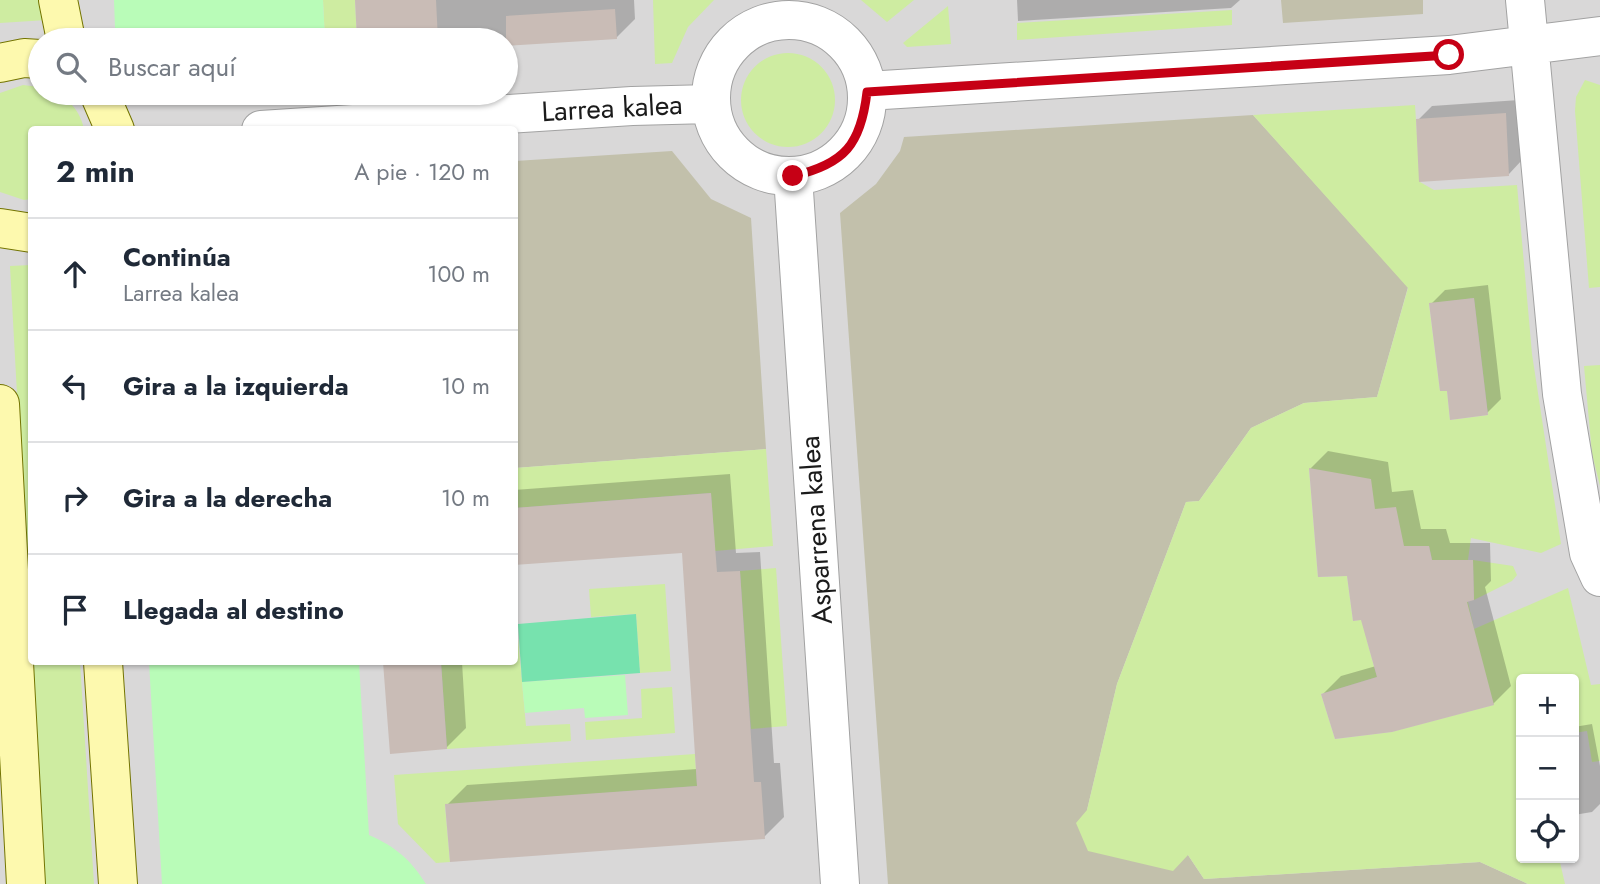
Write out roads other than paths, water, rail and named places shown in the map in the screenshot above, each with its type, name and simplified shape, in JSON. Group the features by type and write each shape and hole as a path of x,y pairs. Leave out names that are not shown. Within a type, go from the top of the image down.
{"main road":[{"path":"58,0 64,28"},
{"path":"0,63 28,58"},
{"path":"104,105 113,126"},
{"path":"0,228 28,232"},
{"path":"0,404 26,884"},
{"path":"103,665 118,884"}],"street":[{"path":"1525,0 1562,394 1589,553 1600,576"},
{"path":"781,10 830,32 849,47 861,68 867,92 863,123 848,150 823,169 793,176 769,174 747,164 729,149 716,128 711,104 713,80 723,58 738,39 781,10"},
{"path":"867,92 1449,55 1600,36"},
{"name":"Larrea kalea","path":"320,126 618,106 711,104"},
{"name":"Asparrena kalea","path":"793,176 840,884"}]}
